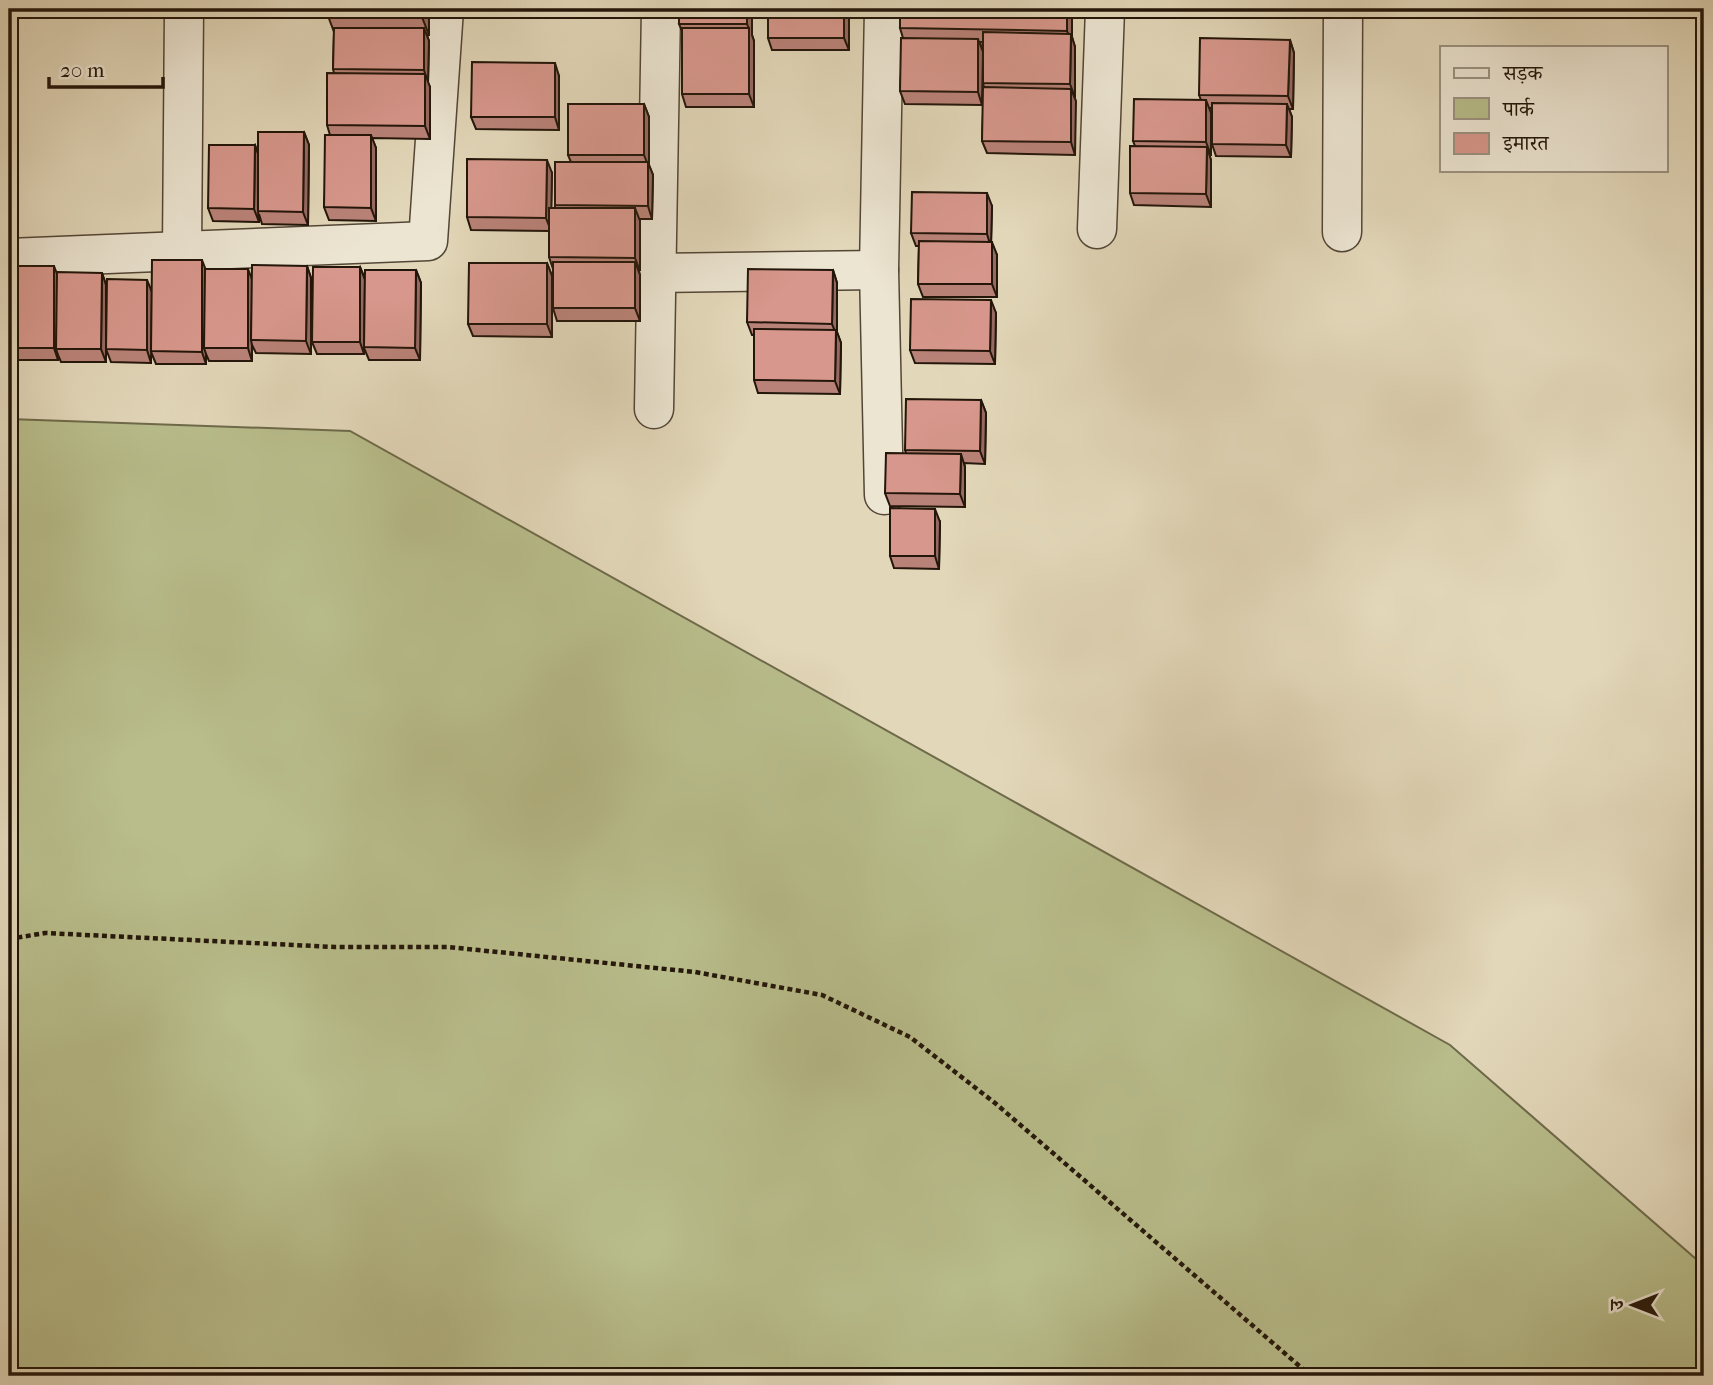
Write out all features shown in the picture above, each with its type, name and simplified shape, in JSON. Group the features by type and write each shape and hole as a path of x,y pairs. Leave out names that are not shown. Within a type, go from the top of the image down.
{"street":[{"path":"181,249 184,9"},
{"path":"9,258 428,241 444,9"},
{"path":"654,409 661,9"},
{"path":"884,9 879,270 884,495"},
{"path":"1097,229 1105,9"},
{"path":"1342,232 1343,9"},
{"path":"655,273 879,270"}],"path":[{"path":"9,939 45,933 335,947 448,947 695,972 822,995 910,1037 995,1103 1311,1376"}],"green space":[{"path":"9,419 350,431 1450,1045 1704,1266 1704,1376 9,1376"}],"building":[{"path":"328,9 422,9 422,17 328,16"},
{"path":"679,9 747,9 747,24 679,24"},
{"path":"768,9 844,9 844,38 768,38"},
{"path":"900,9 1067,9 1067,31 900,28"},
{"path":"334,28 424,28 424,70 333,69"},
{"path":"682,28 749,28 749,94 682,94"},
{"path":"983,32 1071,34 1070,84 983,83"},
{"path":"901,38 978,39 978,92 900,91"},
{"path":"1200,38 1290,40 1288,96 1199,95"},
{"path":"472,62 555,63 555,117 471,117"},
{"path":"327,73 425,74 425,126 327,125"},
{"path":"983,87 1071,89 1071,142 982,141"},
{"path":"1134,99 1206,100 1206,142 1133,141"},
{"path":"1212,103 1287,104 1286,145 1212,144"},
{"path":"568,104 644,104 644,155 568,155"},
{"path":"258,132 304,132 303,212 258,211"},
{"path":"325,135 371,135 371,208 324,207"},
{"path":"209,145 255,145 254,209 208,208"},
{"path":"1130,146 1207,147 1206,194 1130,193"},
{"path":"467,159 547,160 546,218 467,217"},
{"path":"555,162 648,162 648,206 555,205"},
{"path":"912,192 987,193 987,234 911,233"},
{"path":"549,208 635,208 635,258 549,257"},
{"path":"919,241 992,242 992,284 918,284"},
{"path":"152,260 202,260 202,352 151,351"},
{"path":"553,262 635,262 635,308 553,308"},
{"path":"469,263 547,263 547,324 468,324"},
{"path":"252,265 307,266 306,341 251,340"},
{"path":"12,266 54,266 54,348 11,348"},
{"path":"313,267 360,267 360,342 312,342"},
{"path":"205,269 248,269 248,348 204,348"},
{"path":"748,269 833,270 832,324 747,322"},
{"path":"365,270 416,270 415,348 364,347"},
{"path":"57,272 102,273 101,349 56,349"},
{"path":"107,279 147,280 147,350 106,349"},
{"path":"911,299 991,300 990,351 910,350"},
{"path":"754,329 836,330 835,381 754,380"},
{"path":"906,399 981,400 980,451 905,450"},
{"path":"886,453 961,454 960,494 885,493"},
{"path":"890,508 935,509 935,556 890,556"}]}
